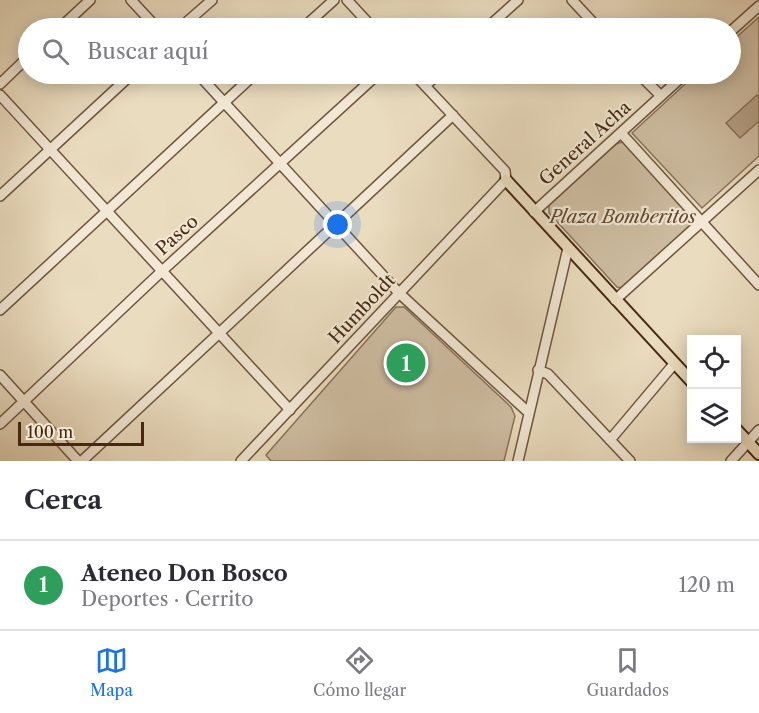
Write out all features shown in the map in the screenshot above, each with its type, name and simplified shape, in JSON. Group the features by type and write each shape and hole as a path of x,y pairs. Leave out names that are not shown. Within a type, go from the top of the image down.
{"main road":[{"path":"506,180 687,377"},
{"path":"741,434 759,454"}],"street":[{"path":"71,18 90,0"},
{"path":"131,0 148,18"},
{"path":"191,18 212,0"},
{"path":"314,18 334,0"},
{"path":"348,0 364,18"},
{"path":"498,18 518,0"},
{"path":"572,0 589,18"},
{"path":"741,22 759,6"},
{"path":"0,84 18,67"},
{"path":"0,196 121,84"},
{"path":"207,84 399,293 528,412"},
{"path":"0,310 244,84"},
{"name":"Pasco","path":"0,424 162,271 367,84"},
{"path":"649,84 660,96"},
{"name":"General Acha","path":"534,212 674,84"},
{"path":"425,86 505,171 506,180"},
{"path":"0,95 290,410"},
{"path":"0,375 80,461 453,115"},
{"path":"621,133 759,285"},
{"path":"615,300 759,170"},
{"name":"Humboldt","path":"242,461 506,180"},
{"path":"518,461 568,248"},
{"path":"610,440 674,364"},
{"path":"538,370 548,374 630,461"},
{"path":"731,461 759,430"}],"green space":[{"path":"759,17 759,156 702,208 632,133 685,84 741,84 741,33"},
{"name":"Plaza Bomberitos","path":"622,142 692,218 692,226 622,288 617,287 549,213 549,205 616,144"},
{"path":"396,307 404,307 511,407 515,416 504,461 271,461 266,455"}],"shaded area":[{"path":"757,95 759,97 759,121 740,138 726,123"}],"place":[{"name":"Ateneo Don Bosco","path":"406,363"}]}
